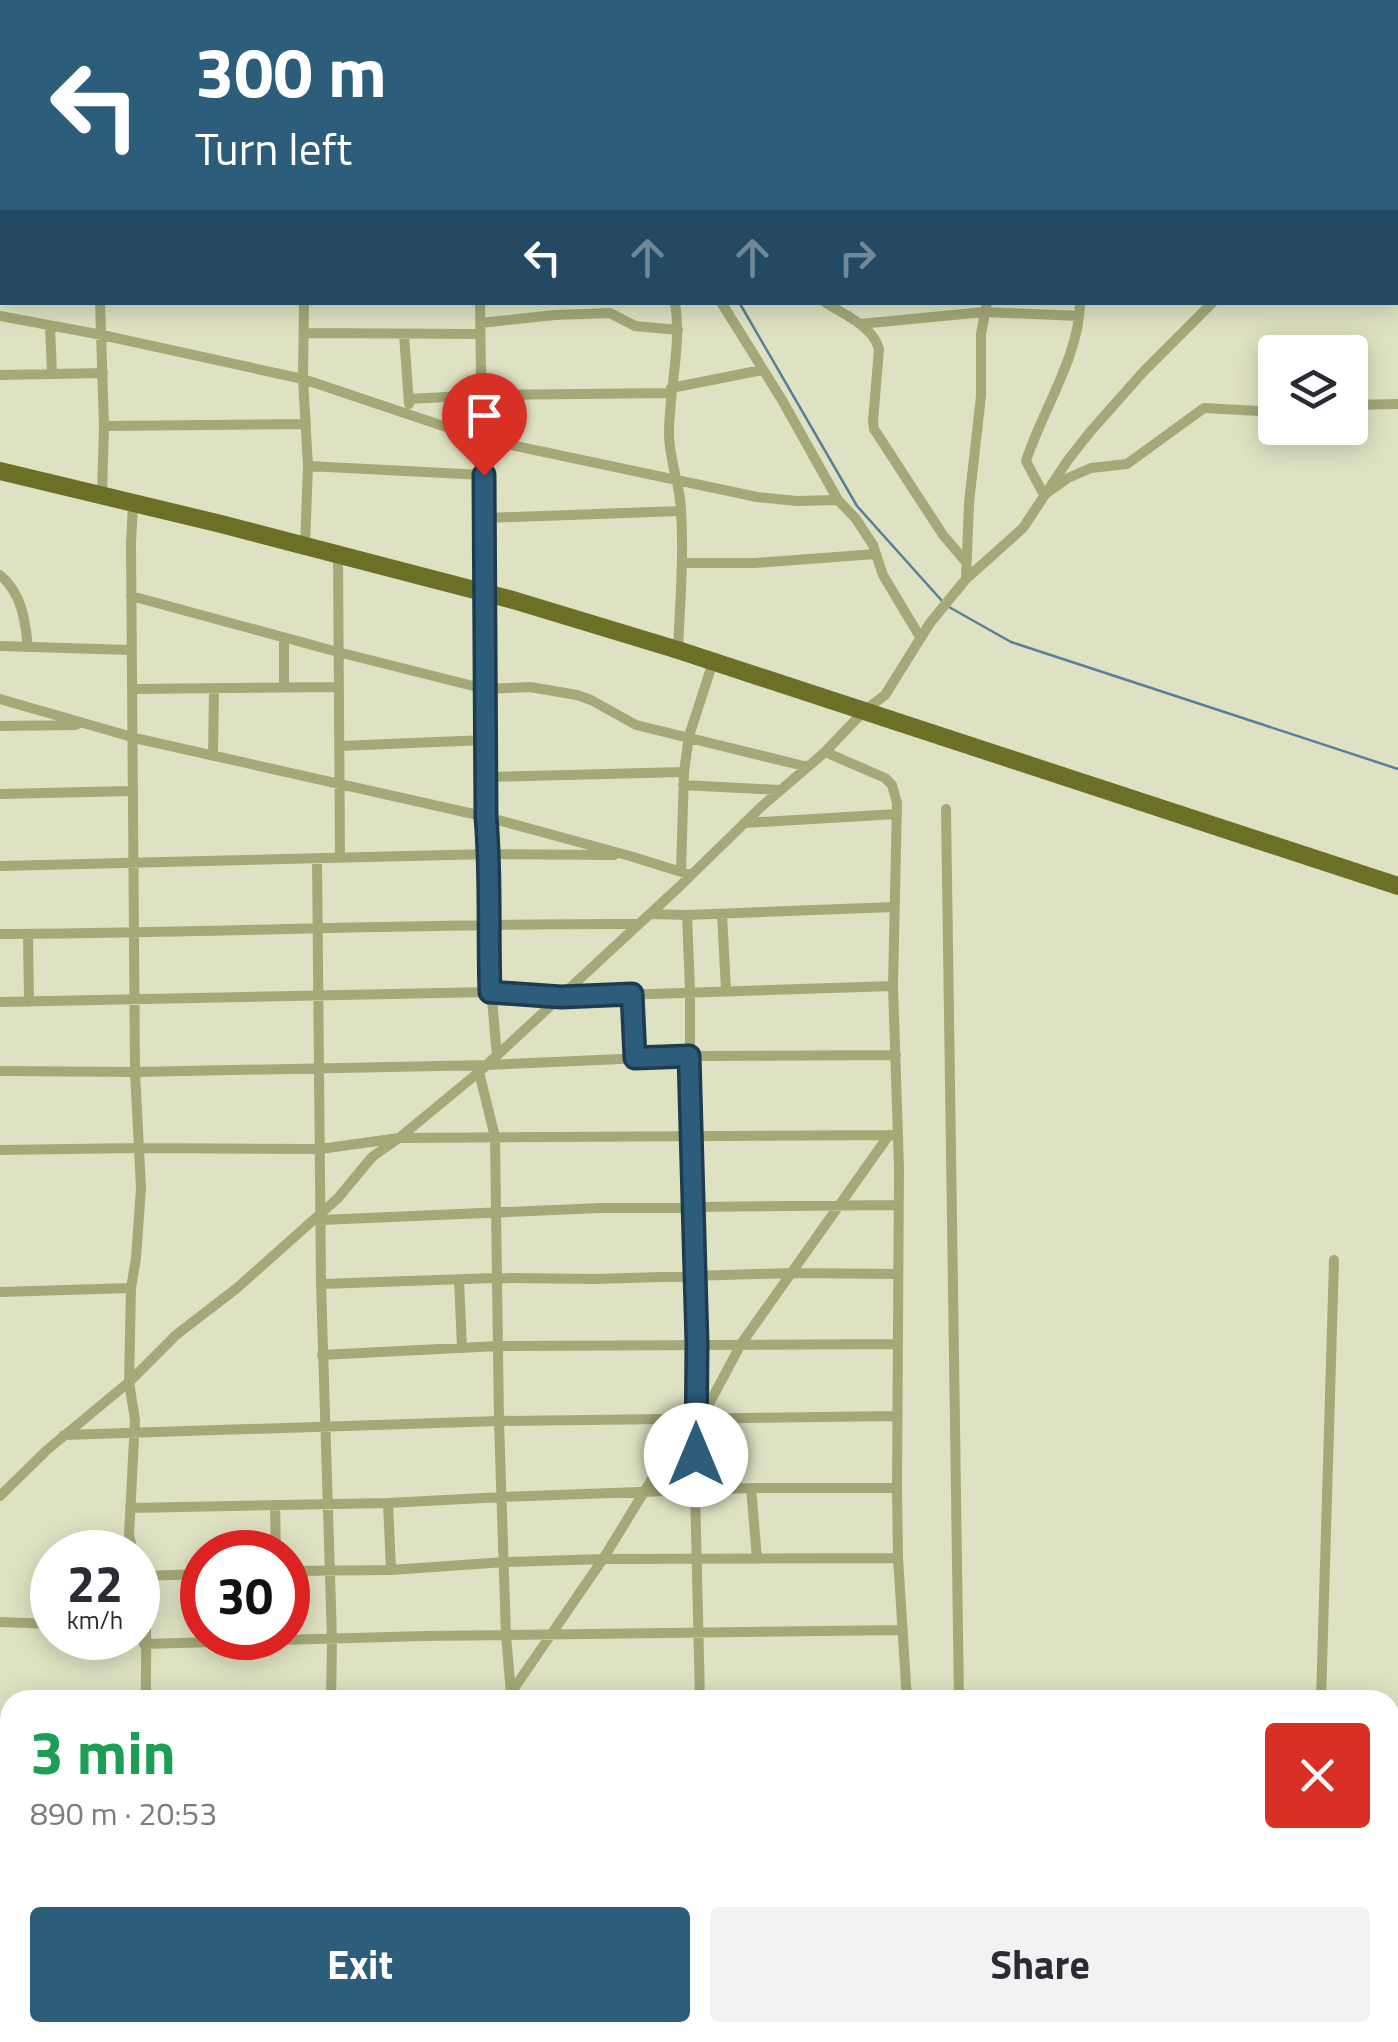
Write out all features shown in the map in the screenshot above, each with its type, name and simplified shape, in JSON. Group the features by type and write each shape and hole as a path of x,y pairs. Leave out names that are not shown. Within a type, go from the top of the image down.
{"highway":[{"path":"0,472 485,592 678,650 1398,886"}],"street":[{"path":"100,305 102,496"},
{"path":"304,305 308,466 305,545"},
{"path":"480,305 488,924 497,1056"},
{"path":"675,305 678,330 669,445 682,511 678,650"},
{"path":"723,305 838,500 873,545 883,575 920,637"},
{"path":"830,305 876,338 879,348 874,429 942,534 966,562"},
{"path":"1044,494 1026,461 1056,388 1080,316 1080,305"},
{"path":"0,1496 176,1335 321,1217 372,1157 483,1069 650,914 686,873 885,694 920,637 966,579 1023,528 1090,432 1210,305"},
{"path":"860,324 986,307 1080,316"},
{"path":"966,579 970,482 981,396 981,334 986,307"},
{"path":"304,333 404,334 610,313 635,326 678,330"},
{"path":"0,316 304,379 482,439 768,498 838,500"},
{"path":"50,326 52,374"},
{"path":"404,334 409,415"},
{"path":"409,400 671,390 762,370"},
{"path":"0,375 103,374"},
{"path":"1368,404 1398,404"},
{"path":"1044,494 1092,468 1128,464 1204,408 1258,411"},
{"path":"104,426 306,424"},
{"path":"308,466 484,475"},
{"path":"129,1530 135,1420 129,1382 131,1288 141,1207 132,862 132,503"},
{"path":"484,518 682,511"},
{"path":"338,553 340,858"},
{"path":"682,562 755,563 876,554"},
{"path":"0,575 10,583 20,601 28,646"},
{"path":"131,596 485,689 530,686 565,693 592,700 636,725 808,767"},
{"path":"284,638 284,687"},
{"path":"0,646 131,650"},
{"path":"686,873 684,772 690,736 713,662"},
{"path":"132,688 338,687"},
{"path":"212,756 214,688"},
{"path":"0,699 212,756 486,817 686,873"},
{"path":"0,726 92,725"},
{"path":"339,746 486,740"},
{"path":"825,752 885,778 895,793 898,814 893,1134 898,1205 898,1558 907,1690"},
{"path":"486,777 684,772"},
{"path":"683,784 781,790"},
{"path":"0,794 132,791"},
{"path":"946,810 959,1690"},
{"path":"743,824 898,814"},
{"path":"0,866 490,854 630,856"},
{"path":"317,858 322,1356 331,1690"},
{"path":"650,914 894,907"},
{"path":"722,914 726,990"},
{"path":"687,915 700,1690"},
{"path":"0,934 638,924"},
{"path":"28,934 29,1002"},
{"path":"0,1002 490,992 561,997 894,986"},
{"path":"632,994 635,1058"},
{"path":"0,1071 483,1069 689,1056 896,1055"},
{"path":"483,1069 495,1137 508,1690"},
{"path":"0,1150 320,1149 399,1138 893,1134"},
{"path":"513,1690 695,1420 741,1344 893,1134"},
{"path":"321,1217 692,1206 898,1205"},
{"path":"1321,1690 1334,1260"},
{"path":"321,1284 898,1274"},
{"path":"459,1279 462,1348"},
{"path":"0,1292 131,1288"},
{"path":"322,1356 498,1346 898,1344"},
{"path":"63,1435 500,1421 898,1416"},
{"path":"130,1508 388,1504 751,1488 897,1488"},
{"path":"751,1488 757,1559"},
{"path":"388,1504 391,1570"},
{"path":"275,1505 276,1530"},
{"path":"310,1570 603,1558 898,1558"},
{"path":"0,1622 30,1623"},
{"path":"160,1644 903,1630"},
{"path":"145,1660 146,1690"}],"waterway":[{"path":"741,305 857,506 943,602"},
{"path":"949,607 1011,642 1398,769"}],"route":[{"path":"484,475 490,992 561,997 632,994 635,1058 689,1056 696,1455"}]}
